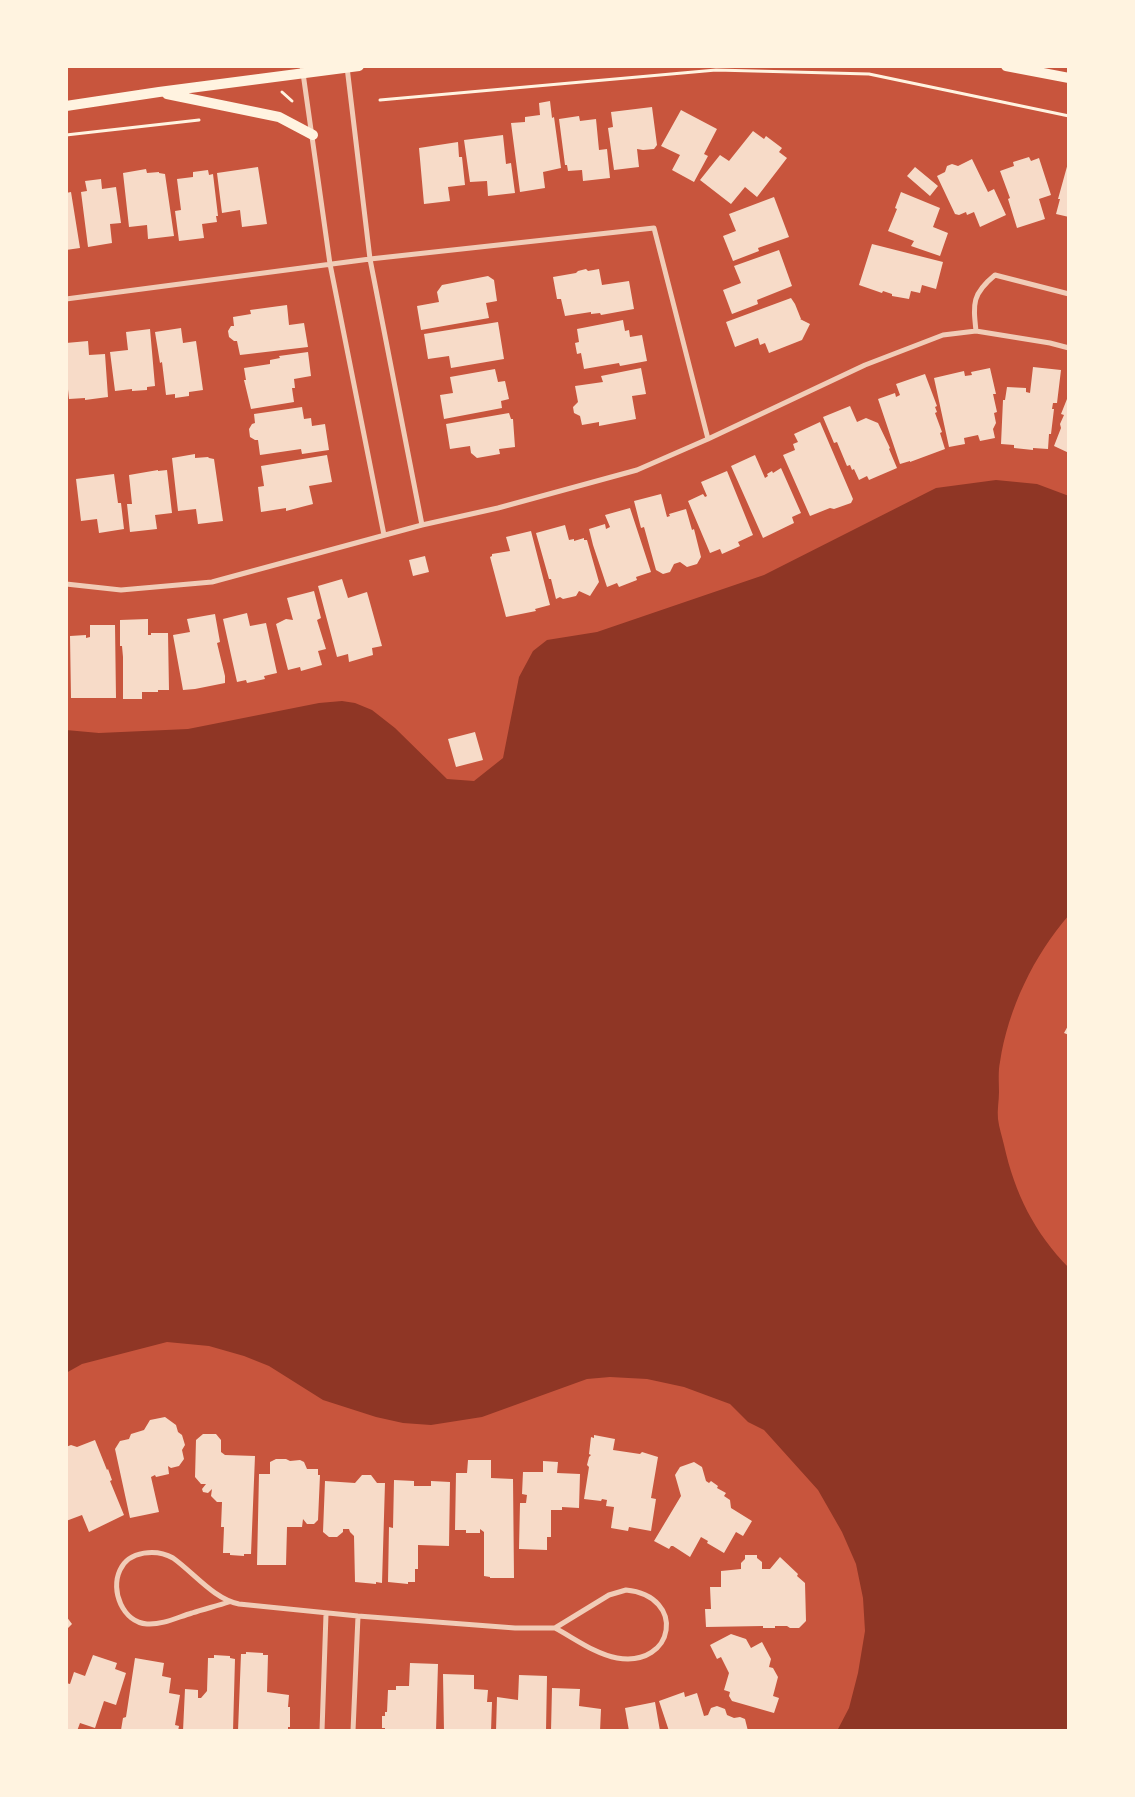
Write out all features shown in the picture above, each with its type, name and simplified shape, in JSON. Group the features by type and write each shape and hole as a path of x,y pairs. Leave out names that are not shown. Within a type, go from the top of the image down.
{"main road":[{"path":"66,106 303,70 359,66"},
{"path":"1006,66 1069,78"},
{"path":"159,92 279,117 313,135"}],"street":[{"path":"347,67 370,259 422,525"},
{"path":"303,70 330,264 384,535"},
{"path":"66,299 370,259 654,228 708,439"},
{"path":"976,331 973,305 982,285 995,275 1069,294"},
{"path":"66,584 121,590 212,582 384,535 498,508 637,470 708,439 865,365 943,335 976,331 1050,343 1069,348"},
{"path":"229,1602 174,1558 160,1553 147,1552 136,1556 124,1564 118,1577 117,1593 122,1606 130,1616 140,1623 148,1624 166,1622 229,1602 326,1614 515,1628 554,1628 606,1654 634,1659 644,1656 657,1648 662,1642 666,1625 663,1609 655,1600 642,1593 626,1590 609,1595 554,1628"},
{"path":"322,1731 326,1614"},
{"path":"353,1731 358,1616"}],"path":[{"path":"380,100 716,70 869,74 1069,116"},
{"path":"66,135 208,118"}],"shaded area":[{"path":"996,480 1037,484 1069,496 1069,915 1034,965 1024,984 1009,1022 999,1065 998,1119 1009,1163 1020,1196 1036,1226 1069,1268 1069,1731 837,1731 849,1708 858,1673 865,1631 863,1598 856,1564 842,1532 818,1490 764,1430 748,1422 730,1404 684,1387 647,1379 610,1377 587,1379 482,1417 431,1425 403,1423 376,1417 323,1400 269,1366 244,1356 209,1346 167,1342 82,1364 66,1373 66,730 99,733 188,729 319,703 342,701 355,703 372,710 395,728 447,779 474,781 503,758 519,677 533,651 547,640 597,632 764,575 936,488"}],"building":[{"path":"550,101 561,168 543,172 545,188 520,192 511,123 525,122 525,117 540,115 539,103"},
{"path":"652,107 657,145 654,149 637,149 639,167 614,170 608,128 613,127 611,112"},
{"path":"681,110 717,129 704,154 708,156 694,182 672,170 680,155 661,146"},
{"path":"579,116 580,121 596,119 599,150 607,149 610,178 583,181 582,170 568,171 567,165 565,165 559,119"},
{"path":"753,131 764,139 766,136 782,148 779,152 787,158 757,197 745,187 731,204 700,180 720,155 729,161"},
{"path":"503,135 506,164 511,163 515,193 488,196 487,181 470,182 464,140"},
{"path":"458,142 459,157 462,157 465,185 448,187 450,201 424,204 419,148"},
{"path":"1029,157 1031,161 1039,158 1051,195 1039,199 1045,219 1017,228 1008,199 1010,198 1000,171 1014,166 1013,162"},
{"path":"972,159 988,192 994,189 1006,215 980,227 974,212 967,215 966,212 959,215 955,214 937,176 945,172 947,166 952,164 958,166"},
{"path":"1069,163 1069,217 1056,214"},
{"path":"258,167 267,224 242,227 240,210 222,213 217,173"},
{"path":"915,167 938,186 930,196 907,176"},
{"path":"146,169 147,173 159,172 165,174 174,236 148,239 147,225 129,227 123,173"},
{"path":"208,170 209,175 213,174 217,222 202,224 204,238 179,241 175,211 181,210 177,179 193,177 193,172"},
{"path":"101,179 102,189 116,187 121,223 110,224 112,243 88,247 81,192 87,191 85,181"},
{"path":"71,192 80,248 66,250 66,193"},
{"path":"901,192 940,208 933,227 948,233 940,256 911,246 914,241 888,231 897,209 895,208"},
{"path":"774,197 789,237 758,248 759,251 733,261 723,236 736,231 729,214"},
{"path":"872,244 943,262 936,289 922,285 920,293 911,291 909,299 892,296 892,294 883,291 882,293 859,285"},
{"path":"779,250 792,286 757,300 758,304 732,314 723,290 741,283 734,266"},
{"path":"586,269 588,271 599,269 602,285 629,281 634,309 601,315 600,313 591,314 591,312 565,316 561,299 557,299 553,277 576,273"},
{"path":"488,276 494,280 497,301 486,303 489,318 421,330 417,306 439,302 437,292 442,285"},
{"path":"791,298 800,319 810,324 802,340 769,353 765,343 760,345 758,338 735,347 726,322"},
{"path":"287,305 289,325 304,323 308,347 240,355 237,341 229,337 228,331 231,326 234,326 233,317 251,314 250,310"},
{"path":"623,320 625,331 629,330 630,337 642,335 647,361 620,366 619,363 584,369 581,353 577,354 575,343 579,342 577,329"},
{"path":"498,322 504,359 451,368 449,356 428,359 424,334"},
{"path":"181,328 183,343 196,341 203,390 189,392 189,396 175,398 175,394 166,395 162,362 160,363 155,332"},
{"path":"150,329 155,386 147,387 147,390 115,391 110,352 128,350 126,332"},
{"path":"88,341 89,355 105,354 108,397 85,400 85,398 69,399 66,343"},
{"path":"308,352 311,376 294,379 295,388 292,388 294,402 251,409 244,380 246,380 244,368 270,364 270,360 280,358 279,356"},
{"path":"1033,367 1061,370 1057,403 1053,403 1052,409 1054,409 1048,449 1014,448 1014,445 1001,444 1003,400 1005,400 1007,387 1026,388 1026,392 1030,393"},
{"path":"641,368 646,394 632,396 636,419 599,426 599,422 582,425 580,416 574,413 573,407 578,402 575,386 603,382 601,376"},
{"path":"990,368 996,394 993,394 997,412 994,413 996,423 993,429 995,438 980,441 978,435 964,438 965,444 949,447 934,378 964,371 965,376 972,375 971,372"},
{"path":"495,369 498,382 505,381 509,399 501,401 502,408 444,419 440,395 453,393 450,377"},
{"path":"925,374 937,406 935,407 937,412 935,413 942,432 940,433 945,449 900,464 878,399 895,393 896,397 900,395 896,384"},
{"path":"1069,394 1069,453 1054,446 1064,415 1061,414"},
{"path":"850,406 857,422 866,418 878,423 897,468 869,480 867,476 859,480 854,469 852,470 850,465 847,466 837,442 834,443 823,417"},
{"path":"302,407 304,419 311,418 312,426 325,424 329,450 302,454 301,449 260,455 258,440 250,437 249,429 255,423 254,414"},
{"path":"509,413 511,419 513,419 515,447 499,449 500,454 477,458 471,453 470,446 450,449 446,424"},
{"path":"820,422 853,499 851,503 834,509 830,508 810,516 783,455 795,450 793,444 798,442 794,434"},
{"path":"195,454 195,458 208,457 214,459 223,521 198,524 196,509 178,511 172,458"},
{"path":"327,455 332,482 309,486 313,504 286,511 286,508 261,512 258,487 264,486 261,466"},
{"path":"755,455 765,478 768,476 767,474 781,468 801,513 792,517 794,523 763,538 731,466"},
{"path":"167,470 172,513 155,515 157,529 130,532 127,504 132,504 129,475"},
{"path":"727,471 753,535 738,542 740,546 722,554 720,549 710,553 688,501 703,494 705,497 707,496 701,482"},
{"path":"114,474 118,503 121,503 124,529 99,533 97,519 81,521 76,479"},
{"path":"661,494 667,517 670,516 669,514 686,509 692,530 694,529 701,557 697,564 687,567 680,562 674,564 670,572 663,574 656,570 644,527 641,528 634,501"},
{"path":"630,508 651,572 636,577 637,580 619,587 617,583 607,587 589,529 605,524 606,529 610,527 605,515"},
{"path":"565,525 569,540 574,539 574,541 584,538 584,540 587,540 599,582 590,596 579,591 576,596 556,599 536,533"},
{"path":"531,531 550,605 535,609 536,611 506,617 490,557 492,554 510,551 506,537"},
{"path":"425,556 429,572 413,576 409,560"},
{"path":"342,579 348,598 367,592 382,646 372,648 373,655 349,662 348,654 337,657 318,586"},
{"path":"314,591 321,618 317,620 326,649 318,651 322,665 301,671 300,667 288,670 276,624 286,619 293,620 287,598"},
{"path":"247,613 250,626 266,623 277,673 264,676 265,679 247,683 246,680 237,682 223,619"},
{"path":"215,614 220,642 217,643 225,683 183,690 173,635 190,632 187,619"},
{"path":"148,619 148,635 151,635 151,633 168,633 169,690 142,692 142,699 123,699 123,657 122,646 120,646 120,620"},
{"path":"90,625 115,625 116,698 71,698 70,636 86,635 86,638 90,637"},
{"path":"475,732 483,760 456,767 448,739"},
{"path":"1069,1024 1069,1035 1064,1033"},
{"path":"165,1417 176,1425 178,1432 182,1435 185,1445 182,1450 184,1459 179,1466 171,1468 168,1466 169,1474 151,1477 159,1512 130,1518 115,1449 120,1441 129,1439 131,1434 144,1430 150,1420"},
{"path":"203,1434 216,1434 221,1440 221,1452 225,1455 255,1456 251,1554 244,1554 244,1556 223,1553 224,1527 221,1527 222,1502 217,1502 211,1496 212,1489 208,1493 203,1492 202,1489 206,1484 201,1484 195,1477 196,1440"},
{"path":"594,1435 615,1439 613,1450 640,1454 642,1452 658,1457 651,1498 656,1499 651,1531 629,1527 628,1531 611,1528 614,1507 606,1506 607,1500 584,1499 589,1467 587,1465 591,1455 589,1454 591,1437 594,1438"},
{"path":"95,1440 108,1469 112,1480 110,1481 124,1515 89,1532 82,1515 66,1521 66,1447 71,1445 77,1447"},
{"path":"276,1459 300,1460 304,1462 307,1469 318,1469 318,1475 320,1475 318,1520 314,1524 307,1524 303,1519 302,1527 287,1527 286,1565 257,1565 259,1474 270,1474 270,1462"},
{"path":"468,1460 491,1460 491,1478 513,1479 514,1578 490,1578 484,1576 484,1532 480,1529 480,1533 466,1533 466,1530 455,1530 456,1473 467,1473"},
{"path":"543,1461 558,1462 557,1473 580,1474 579,1508 562,1507 562,1510 551,1510 551,1537 547,1537 547,1550 519,1549 520,1503 526,1503 527,1495 522,1494 523,1472 543,1472"},
{"path":"694,1462 702,1467 706,1481 709,1483 711,1481 718,1486 717,1488 726,1493 724,1496 730,1500 731,1508 752,1521 743,1536 736,1532 724,1553 701,1537 690,1557 673,1546 669,1549 654,1541 681,1496 675,1475 680,1467"},
{"path":"362,1475 371,1475 377,1483 385,1483 382,1583 376,1582 376,1584 355,1582 354,1536 349,1529 343,1529 343,1532 337,1537 329,1537 323,1532 325,1481 355,1483"},
{"path":"394,1480 414,1481 414,1486 431,1486 431,1481 450,1482 449,1546 418,1545 418,1569 415,1569 415,1582 408,1582 408,1584 388,1582 389,1527 393,1528"},
{"path":"745,1555 757,1555 757,1558 762,1562 762,1569 770,1569 780,1557 805,1583 806,1621 799,1628 787,1626 775,1626 775,1628 763,1628 763,1626 706,1627 705,1609 711,1609 710,1587 721,1587 721,1571 741,1569 741,1563 745,1559"},
{"path":"66,1616 72,1624 66,1630"},
{"path":"731,1634 746,1639 751,1648 762,1642 771,1659 769,1667 773,1668 778,1677 773,1696 779,1698 774,1713 732,1701 729,1696 730,1692 724,1690 729,1673 721,1657 717,1659 710,1645"},
{"path":"246,1652 268,1655 267,1692 289,1695 290,1727 288,1727 288,1731 238,1731 241,1654 246,1654"},
{"path":"93,1655 117,1663 115,1669 126,1673 116,1705 104,1701 95,1728 80,1723 77,1731 66,1731 66,1683 70,1684 74,1672 85,1676"},
{"path":"214,1655 230,1656 230,1658 235,1659 233,1731 183,1731 185,1689 198,1690 198,1698 201,1698 207,1691 208,1658 214,1658"},
{"path":"135,1658 164,1663 162,1676 171,1678 169,1693 180,1695 175,1725 179,1726 178,1731 121,1730 123,1718 126,1717"},
{"path":"410,1663 438,1664 436,1731 385,1731 385,1728 382,1728 382,1716 385,1716 385,1712 387,1712 388,1690 396,1690 396,1686 409,1686"},
{"path":"443,1674 474,1675 474,1689 488,1690 487,1702 492,1702 491,1731 444,1731"},
{"path":"519,1675 547,1676 546,1731 496,1731 497,1697 518,1700"},
{"path":"552,1688 580,1689 579,1706 601,1709 600,1731 551,1731"},
{"path":"684,1692 685,1697 697,1693 704,1716 708,1715 711,1708 717,1706 725,1709 727,1715 745,1719 748,1731 669,1731 659,1701"},
{"path":"655,1702 660,1731 629,1731 625,1708"}]}
